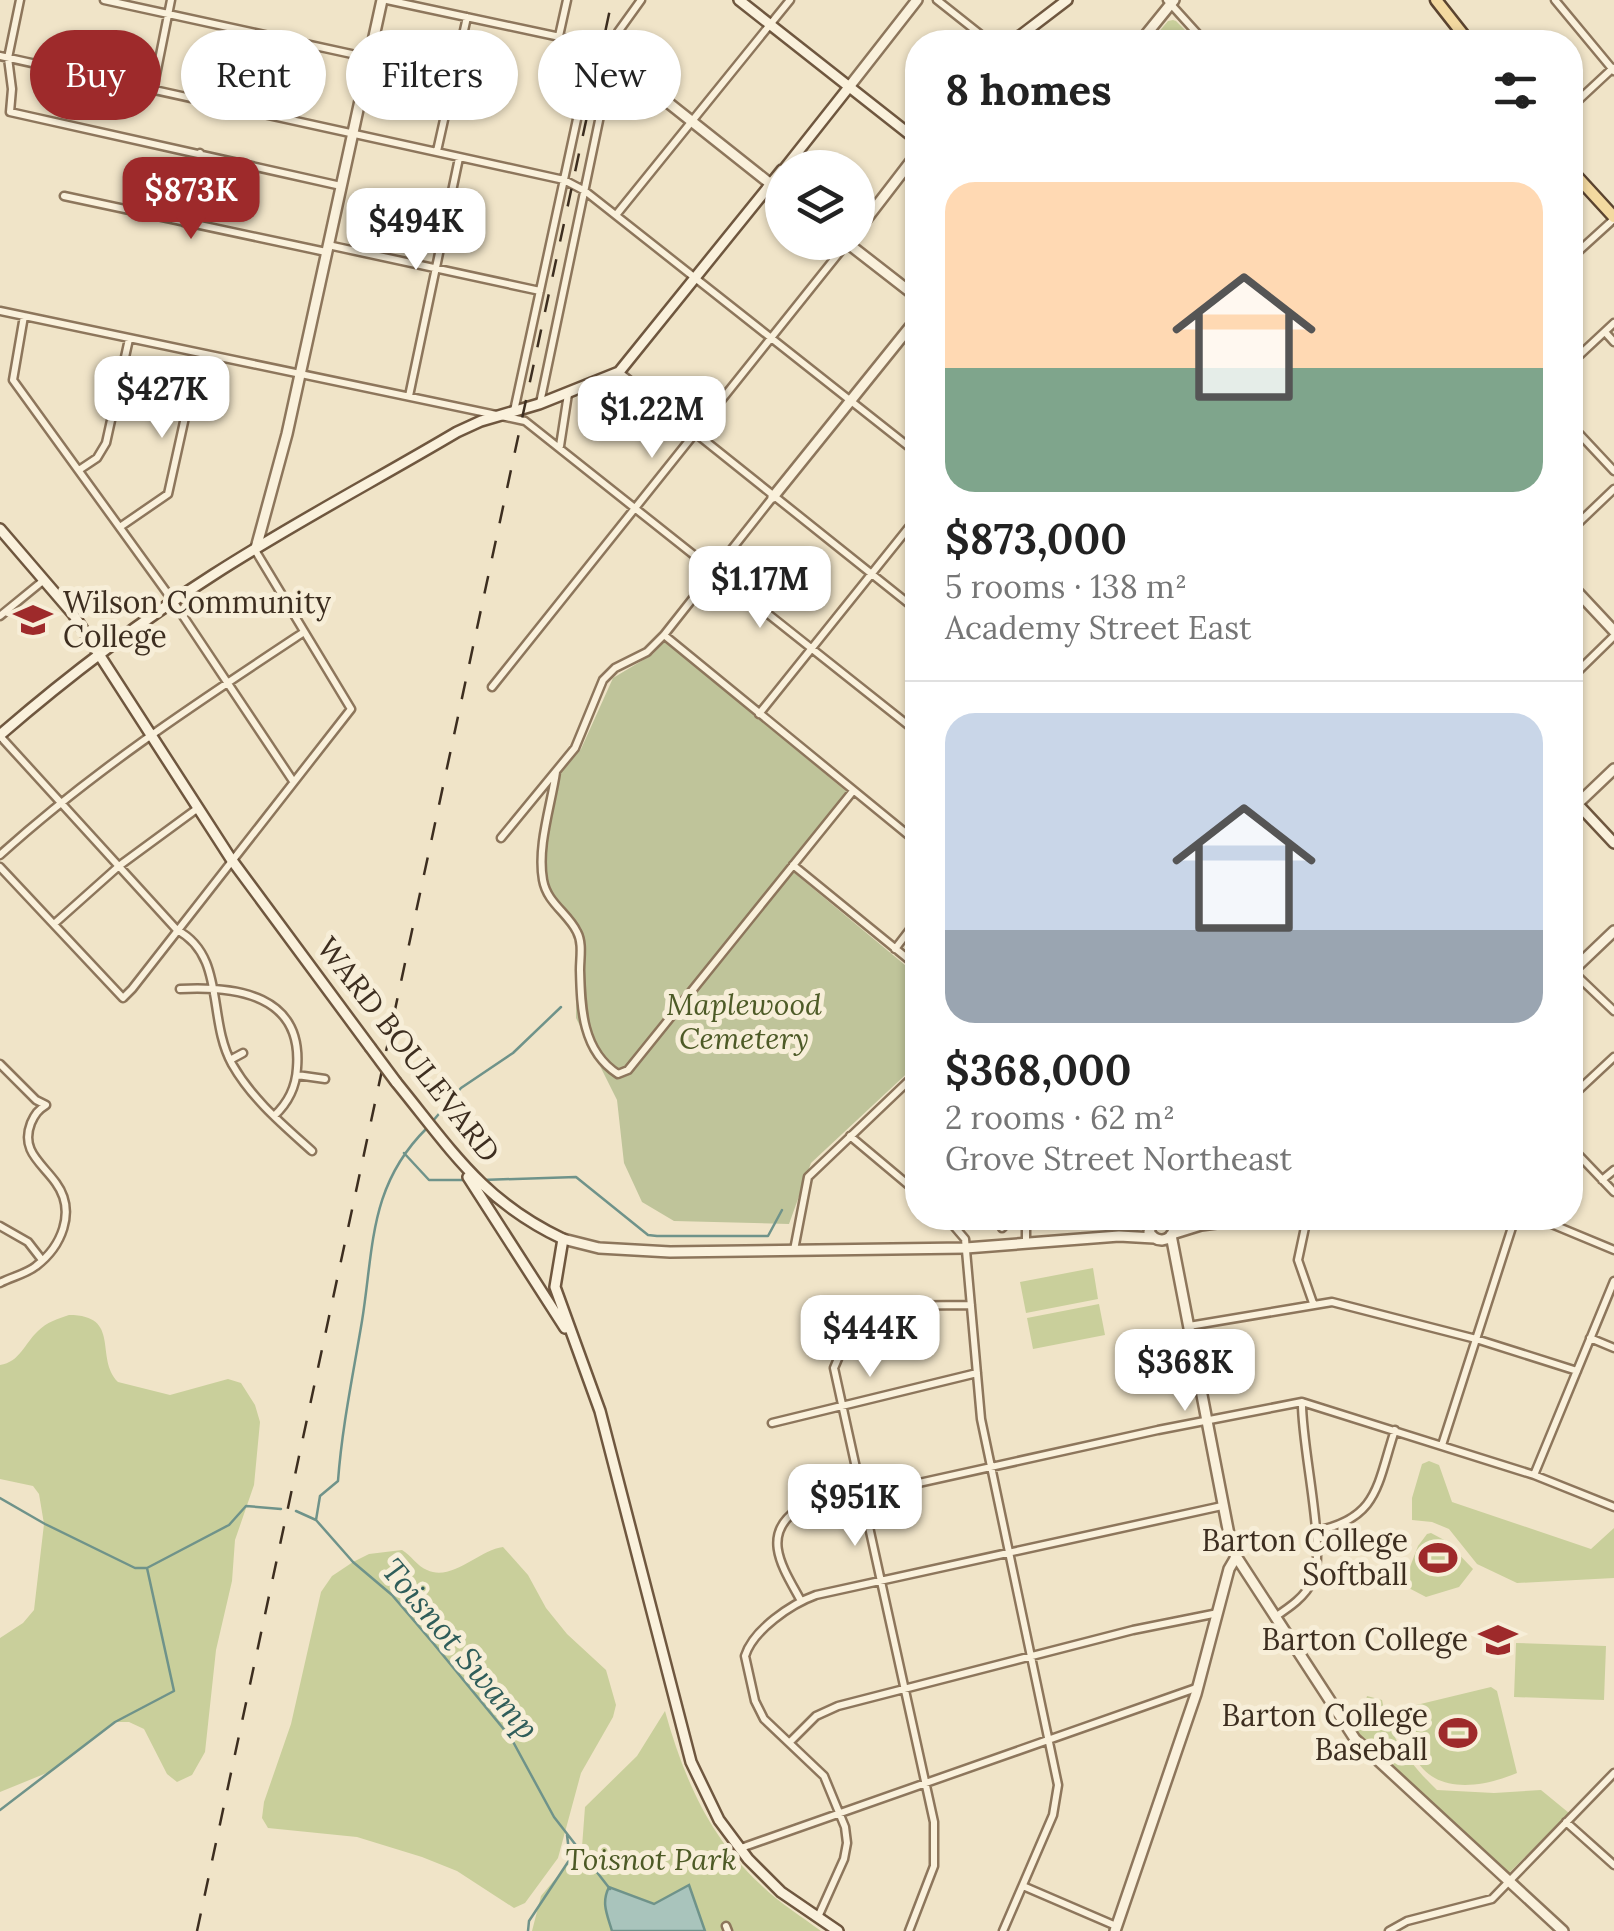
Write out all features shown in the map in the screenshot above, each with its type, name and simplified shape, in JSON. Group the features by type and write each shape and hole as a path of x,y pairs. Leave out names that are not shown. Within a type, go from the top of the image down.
{"main road":[{"path":"1436,0 1460,30"},
{"path":"1583,183 1614,218"}],"street":[{"path":"20,0 4,57 12,89 10,112 341,186"},
{"path":"104,0 346,53"},
{"path":"161,49 172,0"},
{"path":"377,30 385,0 538,32"},
{"path":"560,30 567,0"},
{"path":"619,30 641,0"},
{"path":"739,0 905,131"},
{"path":"616,215 790,0"},
{"path":"799,150 917,0"},
{"path":"938,0 975,30"},
{"path":"1028,30 1067,0"},
{"path":"1555,0 1580,30"},
{"path":"1149,30 1170,2 1194,30"},
{"path":"436,151 468,18"},
{"path":"1583,33 1613,69 1583,96"},
{"path":"4,57 30,63"},
{"path":"161,92 564,180 585,191 905,444"},
{"path":"681,113 765,179"},
{"path":"255,550 300,374 356,120"},
{"path":"512,413 576,120"},
{"path":"539,404 599,120"},
{"path":"184,222 200,154"},
{"path":"409,397 459,158"},
{"path":"875,208 905,169"},
{"path":"312,1151 255,1098 230,1060 218,1028 208,962 0,736 98,655 173,601 255,550 457,432 619,372 765,193"},
{"path":"64,196 540,291"},
{"path":"1583,247 1614,218"},
{"path":"492,687 834,260"},
{"path":"869,260 905,288"},
{"path":"0,312 409,397 512,413 560,446 905,722"},
{"path":"24,316 13,380 173,601 293,781"},
{"path":"1583,352 1614,323"},
{"path":"1604,332 1614,342"},
{"path":"501,838 580,738 603,680 616,668 647,652 664,635 905,333"},
{"path":"78,470 97,458 106,443 129,339"},
{"path":"120,527 168,494 200,354"},
{"path":"619,372 905,601"},
{"path":"560,446 568,394"},
{"path":"1583,438 1614,471"},
{"path":"1583,519 1614,489"},
{"name":"WARD BOULEVARD","path":"0,529 45,579 231,859 396,1082 460,1165 516,1214 563,1239 600,1248 645,1252 966,1248 1119,1236"},
{"path":"759,714 905,532"},
{"path":"0,867 122,998 351,709 255,550"},
{"path":"0,616 45,579"},
{"path":"1583,599 1614,634 1583,665"},
{"path":"0,855 59,802 150,734 304,632"},
{"path":"664,635 905,833"},
{"path":"1583,795 1614,769"},
{"path":"556,772 543,850 543,878 553,902 572,923 580,940 583,1019 588,1038 618,1074 628,1070 853,791"},
{"path":"54,924 119,866 198,808"},
{"path":"1583,814 1614,844"},
{"path":"793,865 905,957"},
{"path":"1583,960 1614,931"},
{"path":"895,949 905,936"},
{"path":"1583,982 1614,1011"},
{"path":"180,989 212,988 252,994 285,1016 298,1045 296,1074 289,1096 274,1116"},
{"path":"230,1060 244,1053"},
{"path":"1583,1086 1614,1057"},
{"path":"0,1064 46,1105 36,1112 26,1135 31,1153 62,1194 66,1224 57,1245 34,1268 0,1284"},
{"path":"296,1074 324,1079"},
{"path":"794,1250 808,1177 905,1086"},
{"path":"850,1136 905,1181"},
{"path":"1583,1160 1614,1192"},
{"path":"460,1165 580,1352"},
{"path":"1602,1180 1614,1170"},
{"path":"0,1226 28,1242 42,1260"},
{"path":"959,1230 966,1248 980,1419 1057,1769 1053,1816 1003,1931"},
{"path":"1026,1230 1026,1244"},
{"path":"1119,1236 1131,1230"},
{"path":"1149,1230 1173,1257"},
{"path":"1172,1230 1173,1257 1222,1506 1236,1556 1354,1739 1563,1931"},
{"path":"1119,1236 1156,1239 1188,1230"},
{"path":"1302,1230 1298,1260 1314,1303"},
{"path":"1442,1444 1511,1230"},
{"path":"1566,1230 1614,1250"},
{"path":"563,1239 555,1287 611,1450 686,1748 708,1800 740,1849 782,1892 838,1931"},
{"path":"1534,1474 1614,1280"},
{"path":"1188,1326 1332,1302 1476,1339 1577,1371"},
{"path":"908,1931 935,1859 936,1836 834,1368 858,1316 873,1306 971,1305"},
{"path":"1590,1338 1614,1348"},
{"path":"772,1424 976,1373"},
{"path":"1274,1618 1299,1599 1314,1576 1318,1555 1302,1402"},
{"path":"801,1601 776,1550 780,1526 797,1510 1302,1402 1534,1474 1614,1507"},
{"path":"1315,1531 1345,1524 1366,1508 1395,1430"},
{"path":"817,1918 846,1851 847,1835 824,1776 764,1720 758,1709 745,1656 754,1640 801,1601 880,1580 1222,1506"},
{"path":"1022,1886 1115,1929 1197,1688 1229,1569 1236,1556"},
{"path":"790,1742 821,1713 904,1688 1182,1618 1219,1613"},
{"path":"740,1849 1197,1688"},
{"path":"1389,1931 1408,1921 1488,1902 1614,1773"},
{"path":"1566,1822 1614,1866"}],"green space":[{"path":"1168,21 1176,21 1185,30 1160,30"},
{"name":"Maplewood Cemetery","path":"665,641 847,792 786,866 905,965 905,1075 811,1163 789,1224 674,1221 642,1202 624,1163 617,1100 576,1018 576,937 555,912 542,885 550,797 560,774 581,749 613,678 653,654"},
{"path":"1093,1268 1098,1299 1026,1313 1020,1282"},
{"path":"1099,1304 1105,1335 1033,1349 1027,1318"},
{"path":"69,1315 96,1322 111,1372 118,1382 170,1395 228,1379 241,1383 260,1422 254,1485 235,1540 232,1581 216,1650 205,1752 192,1775 177,1782 167,1774 144,1729 129,1722 115,1722 54,1770 0,1792 0,1638 23,1623 34,1610 44,1524 39,1494 33,1486 0,1479 0,1365 17,1356 45,1325"},
{"path":"1429,1461 1439,1465 1452,1502 1591,1549 1614,1528 1614,1578 1517,1583 1477,1564 1449,1529 1412,1520 1412,1498 1422,1464"},
{"name":"Barton College Softball","path":"1431,1533 1446,1541 1473,1569 1459,1587 1426,1597 1403,1585 1418,1546"},
{"path":"503,1547 528,1575 546,1608 567,1634 606,1670 616,1705 581,1773 558,1858 525,1903 514,1908 457,1871 357,1837 268,1828 262,1818 264,1802 291,1724 321,1592 332,1576 369,1554 402,1550 423,1568 436,1573 456,1569"},
{"path":"1516,1643 1606,1646 1604,1700 1514,1697"},
{"name":"Barton College Baseball","path":"1491,1687 1497,1691 1517,1773 1473,1785 1437,1779 1423,1769 1413,1754 1408,1707"},
{"path":"1367,1696 1382,1700 1402,1749 1437,1790 1541,1790 1569,1813 1509,1873 1357,1734"},
{"name":"Toisnot Park","path":"665,1711 690,1782 726,1846 767,1891 821,1931 532,1931 541,1896 582,1847 585,1807 637,1756"}],"water":[{"path":"689,1885 705,1931 612,1931 605,1903 609,1887 654,1904"}],"waterway":[{"path":"432,1122 461,1088 513,1053 561,1007"},
{"path":"316,1520 320,1496 338,1481 377,1218 394,1172 427,1128"},
{"path":"404,1153 429,1180 464,1180"},
{"path":"482,1180 576,1177 648,1235 657,1236 768,1236 782,1210"},
{"name":"Toisnot Swamp","path":"0,1498 135,1568 147,1568 229,1525 246,1506 281,1509"},
{"name":"Toisnot Swamp","path":"296,1511 316,1520 353,1562 392,1595 433,1643 511,1738 554,1817 610,1889"},
{"path":"0,1810 115,1722 174,1691 147,1568"},
{"path":"528,1931 529,1921 570,1859 567,1835"}],"railway":[{"path":"197,1931 612,0"}],"place":[{"name":"Wilson Community College","path":"33,620"},
{"name":"Barton College Softball","path":"1438,1558"},
{"name":"Barton College","path":"1498,1640"},
{"name":"Barton College Baseball","path":"1458,1733"}]}
